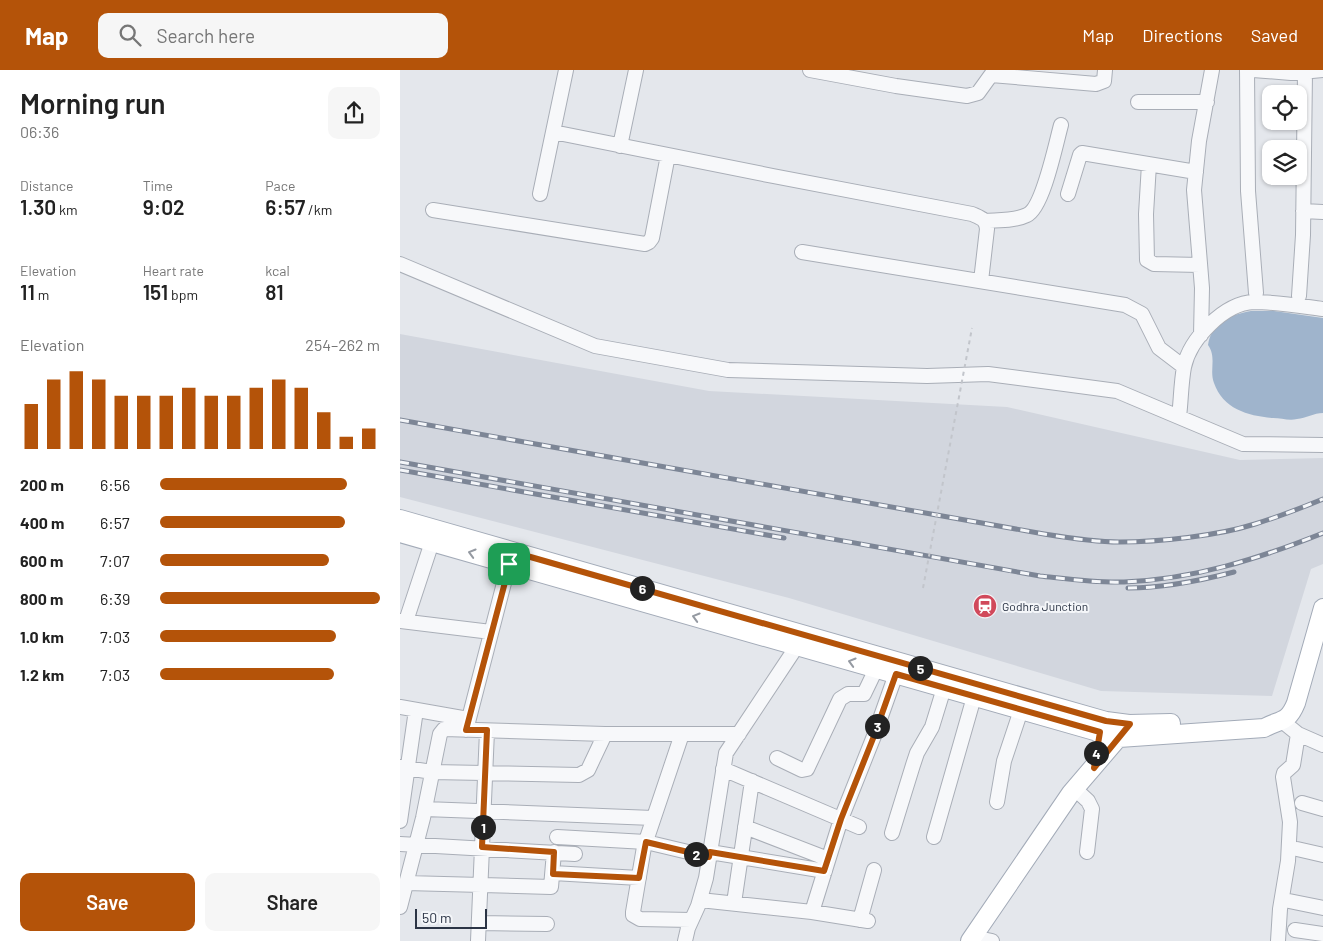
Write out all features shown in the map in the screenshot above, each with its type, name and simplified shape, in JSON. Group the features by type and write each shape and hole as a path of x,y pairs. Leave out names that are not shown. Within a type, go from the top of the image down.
{"main road":[{"path":"400,520 511,558 1103,727"},
{"path":"400,533 432,542 511,558"},
{"path":"799,640 876,669 974,697 1021,710 1124,731 1264,728 1291,714 1296,703 1323,608"},
{"path":"1094,768 1103,727"},
{"path":"973,940 1075,789 1124,731"}],"street":[{"path":"540,194 566,70"},
{"path":"620,146 636,70"},
{"path":"814,70 896,86 968,96 978,93 992,75 1096,84 1104,81 1105,70"},
{"path":"1201,335 1202,288 1194,190 1199,141 1212,70"},
{"path":"1247,70 1248,192 1256,293"},
{"path":"1261,70 1323,70"},
{"path":"1299,296 1303,211 1303,71"},
{"path":"1138,102 1207,102"},
{"path":"984,221 1018,218 1029,215 1035,208 1044,189 1062,125"},
{"path":"553,132 972,214 984,221 988,229 981,281"},
{"path":"1068,194 1082,153 1196,172"},
{"path":"434,210 646,244 652,238 668,155"},
{"path":"1149,164 1146,214 1147,260 1154,264 1200,266"},
{"path":"1303,211 1323,212"},
{"path":"802,252 1125,305 1142,314 1160,348 1184,367"},
{"path":"400,264 595,346 728,370 926,376 988,374 1117,391 1244,444 1323,445"},
{"path":"1179,417 1184,367 1188,357 1201,335 1220,316 1231,308 1254,302 1323,309"},
{"path":"432,542 403,621 491,632"},
{"path":"467,724 511,558"},
{"path":"685,941 706,878 726,753 799,640"},
{"path":"777,758 802,770 807,769 840,699 848,694 860,695 866,692 876,669"},
{"path":"812,912 841,819 896,674"},
{"path":"892,833 917,753 932,727 944,688"},
{"path":"934,837 974,697"},
{"path":"400,707 487,730 604,734 739,734"},
{"path":"400,821 404,768 416,710"},
{"path":"997,802 1004,761 1021,710"},
{"path":"1278,722 1298,734 1323,745"},
{"path":"400,907 425,809 442,731 467,724"},
{"path":"478,941 487,730"},
{"path":"404,768 432,772 579,776 588,770 604,734"},
{"path":"682,734 646,842 633,912 637,918 691,920"},
{"path":"1278,941 1280,904 1288,861 1290,822 1283,777 1284,773 1293,765 1298,734"},
{"path":"724,769 859,827"},
{"path":"734,903 752,781"},
{"path":"1075,789 1088,801 1092,809 1087,852"},
{"path":"1302,803 1323,808"},
{"path":"425,809 653,818"},
{"path":"745,827 826,865"},
{"path":"557,837 646,842 710,854 826,865"},
{"path":"400,844 482,847 575,854"},
{"path":"1297,850 1323,856"},
{"path":"406,883 547,888 552,886 554,852"},
{"path":"700,900 812,912 864,920 874,870"},
{"path":"553,874 639,878"},
{"path":"1289,901 1323,908"},
{"path":"479,923 547,924"},
{"path":"1295,930 1323,934"},
{"path":"973,940 992,941"}],"path":[{"path":"923,588 972,328"}],"shaded area":[{"path":"400,334 709,391 1007,407 1240,460 1323,458 1323,564 1311,569 1272,696 1101,691 789,598 400,497"}],"water":[{"path":"1251,311 1274,311 1323,318 1323,413 1291,420 1254,415 1237,410 1218,392 1214,383 1212,355 1208,345 1210,337 1218,325 1229,317"}],"railway":[{"path":"400,420 1091,541 1152,541 1188,538 1223,532 1264,521 1323,499"},
{"path":"400,462 1040,576 1092,581 1124,582 1150,580 1201,572 1250,559 1323,533"},
{"path":"400,470 784,538"},
{"path":"1128,588 1181,583 1234,572"}],"place":[{"name":"Godhra Junction","path":"985,606"}],"route":[{"path":"513,552 1106,721 1130,724 1094,768 1100,732 896,674 841,819 824,871 710,852 709,857 646,842 639,878 553,874 554,852 482,847 487,730 466,730 509,564 513,552"}]}
